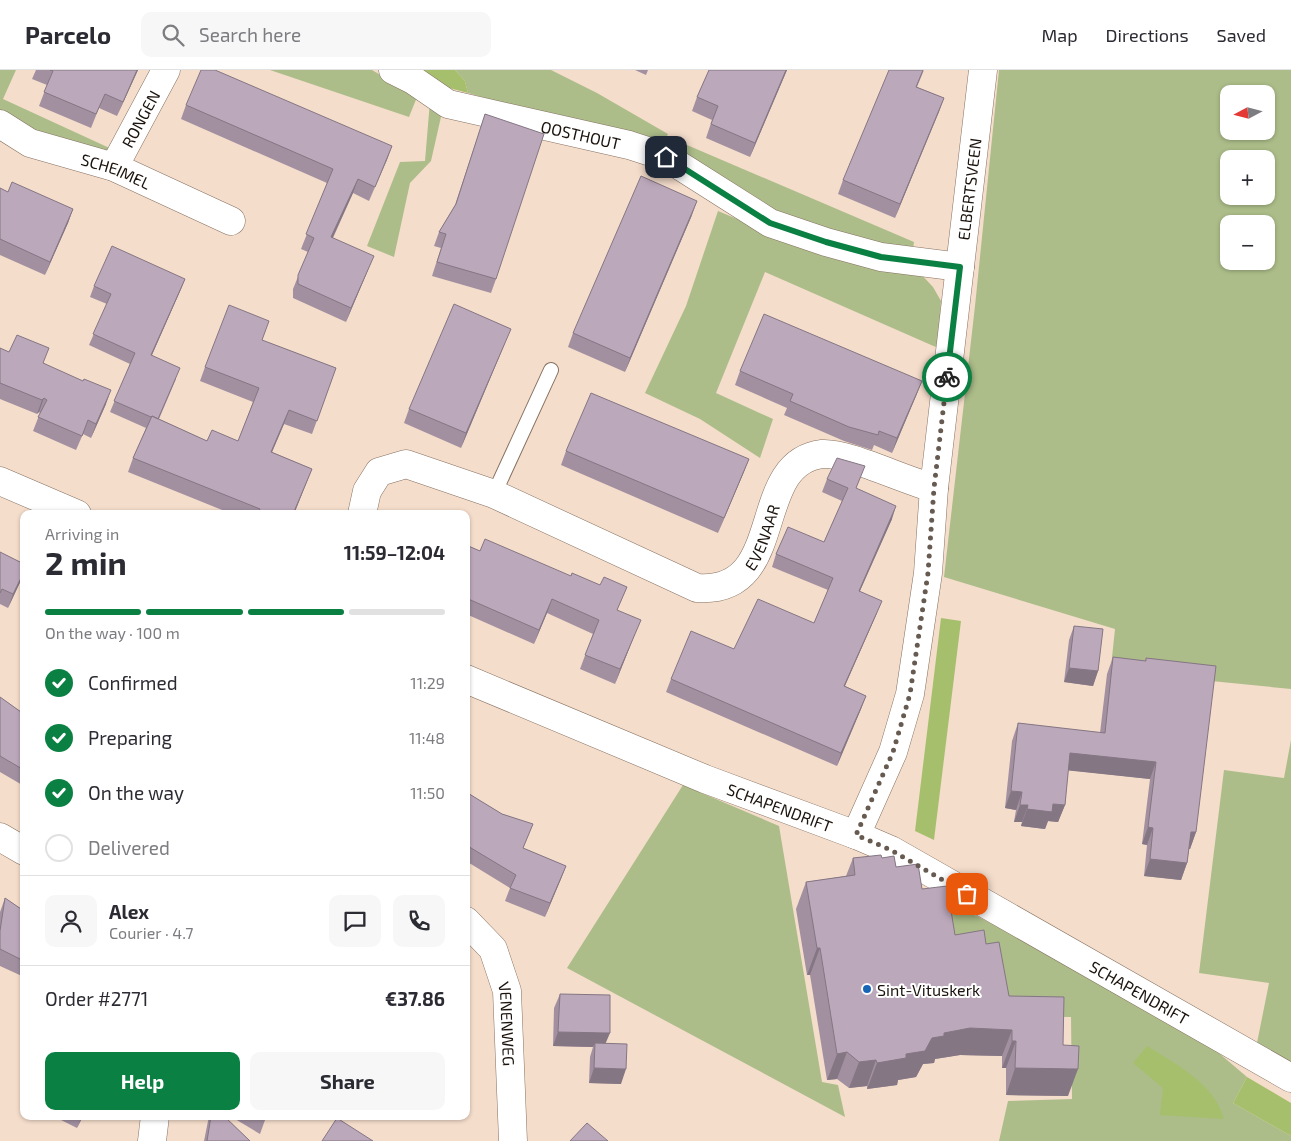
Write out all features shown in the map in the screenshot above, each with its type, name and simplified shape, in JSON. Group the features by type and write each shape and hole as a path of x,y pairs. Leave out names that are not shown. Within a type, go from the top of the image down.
{"street":[{"name":"RONGEN","path":"114,166 166,70"},
{"name":"ELBERTSVEEN","path":"856,835 893,752 910,694 928,573 934,488 983,70"},
{"name":"OOSTHOUT","path":"405,73 448,104 628,145 666,157 770,223 826,242 881,257 960,267"},
{"name":"SCHEIMEL","path":"0,124 30,143 114,166 230,221"},
{"name":"EVENAAR","path":"363,510 367,491 379,472 406,464 494,494 697,588 714,589 738,580 752,563 784,478 804,459 822,454 838,455 917,484 934,488"},
{"path":"0,481 67,510"},
{"name":"SCHAPENDRIFT","path":"470,681 705,779 856,835 891,850 1291,1078"},
{"path":"0,837 20,849"},
{"name":"VENENWEG","path":"470,925 493,948 507,991 513,1141"},
{"path":"152,1141 154,1120"}],"lane":[{"path":"494,494 551,370"}],"green space":[{"path":"0,70 16,70 3,99 116,151 113,156 36,137 0,117"},
{"path":"270,70 372,70 389,80 419,92 409,117"},
{"path":"419,70 455,70 465,81 468,93 438,85"},
{"path":"455,70 551,70 597,93 668,134 660,149 468,93 465,81"},
{"path":"999,70 1291,70 1291,689 1201,680 1111,667 1115,629 944,577 975,306"},
{"path":"430,101 443,108 431,161 410,183 394,257 367,246 400,162 425,161"},
{"path":"680,142 914,242 912,255 843,242 765,208 673,153"},
{"path":"718,211 785,239 917,270 933,287 941,301 938,348 765,272 716,393 773,419 760,458 700,419 645,393 686,306"},
{"path":"941,618 961,621 934,840 915,831"},
{"path":"1291,740 1291,1068 1256,1048 1269,983 1199,973 1224,770 1284,778"},
{"path":"683,785 779,826 822,1082 838,1085 845,1117 567,968"},
{"path":"935,895 1030,943 1207,1043 1247,1077 1233,1103 1291,1136 1291,1141 999,1141 1008,1101 1072,1099 1071,1017 957,1016"},
{"path":"1147,1046 1182,1068 1203,1085 1219,1106 1224,1119 1160,1115 1163,1088 1133,1063"},
{"path":"1247,1077 1291,1103 1291,1136 1233,1103"}],"building":[{"path":"50,70 137,70 123,102 105,94 96,114 44,92 53,71"},
{"path":"201,70 215,70 392,146 375,187 358,179 331,237 374,256 351,308 298,284 298,275 314,238 306,234 333,169 186,105"},
{"path":"709,70 786,70 755,143 711,124 718,106 697,97"},
{"path":"889,70 923,70 916,87 944,98 900,204 843,180"},
{"path":"485,114 544,134 496,279 437,262 446,234 439,232 456,204"},
{"path":"641,176 697,201 630,358 573,333"},
{"path":"12,182 73,209 50,262 0,239 0,188 8,192"},
{"path":"112,246 185,279 151,355 180,368 158,419 114,401 135,353 93,334 111,294 94,286"},
{"path":"454,304 511,329 466,433 409,409"},
{"path":"229,305 269,321 262,340 336,368 317,421 289,410 271,452 312,469 295,510 260,510 133,458 152,416 207,441 212,430 238,441 259,388 205,367"},
{"path":"764,314 922,381 897,438 879,431 878,435 849,427 790,401 793,394 740,371"},
{"path":"17,335 49,348 43,363 83,381 84,379 111,390 96,424 88,420 82,436 38,417 47,400 44,398 42,400 0,383 0,348 9,352"},
{"path":"591,393 749,459 724,518 566,451"},
{"path":"837,458 865,466 856,488 896,506 859,591 882,601 844,686 866,696 841,753 671,679 691,631 734,649 758,599 814,623 833,578 776,554 788,527 824,542 848,488 827,479"},
{"path":"485,539 571,576 572,573 600,585 604,577 627,587 617,610 641,620 620,669 585,655 599,620 552,599 539,630 470,600 470,547 480,551"},
{"path":"0,552 20,562 20,580 13,594 2,589 0,593"},
{"path":"1074,626 1103,629 1098,671 1069,668"},
{"path":"1113,657 1146,661 1146,658 1216,666 1196,832 1191,832 1187,863 1150,859 1153,828 1148,827 1156,762 1070,753 1065,805 1053,804 1052,812 1027,809 1028,805 1020,805 1022,792 1011,791 1018,723 1105,733"},
{"path":"0,697 20,711 20,768 0,756"},
{"path":"470,794 502,814 533,824 523,848 566,866 550,903 510,888 516,875 470,847"},
{"name":"Sint-Vituskerk","path":"881,855 882,858 894,856 896,867 918,864 922,889 947,886 955,935 984,930 986,944 999,942 1009,996 1064,997 1063,1045 1079,1046 1078,1069 1015,1068 1016,1041 1012,1041 1012,1030 970,1028 944,1033 944,1036 932,1038 925,1051 906,1054 906,1058 877,1063 876,1060 859,1062 847,1052 837,1054 820,948 817,948 806,882 855,875 853,858"},
{"path":"5,898 20,908 20,959 0,949 0,931"},
{"path":"560,994 610,995 610,1033 558,1032"},
{"path":"595,1043 627,1044 626,1069 594,1068"},
{"path":"210,1120 228,1120 250,1141 207,1141"},
{"path":"336,1120 340,1120 373,1141 322,1141"},
{"path":"587,1123 608,1141 570,1141"}],"way so far":[{"path":"947,377 934,488 928,573 910,694 893,752 856,835 891,850 967,894"}],"place":[{"name":"Sint-Vituskerk","path":"867,989"}],"route":[{"path":"666,157 680,164 723,194 770,223 826,242 881,257 960,267 947,377"}]}
